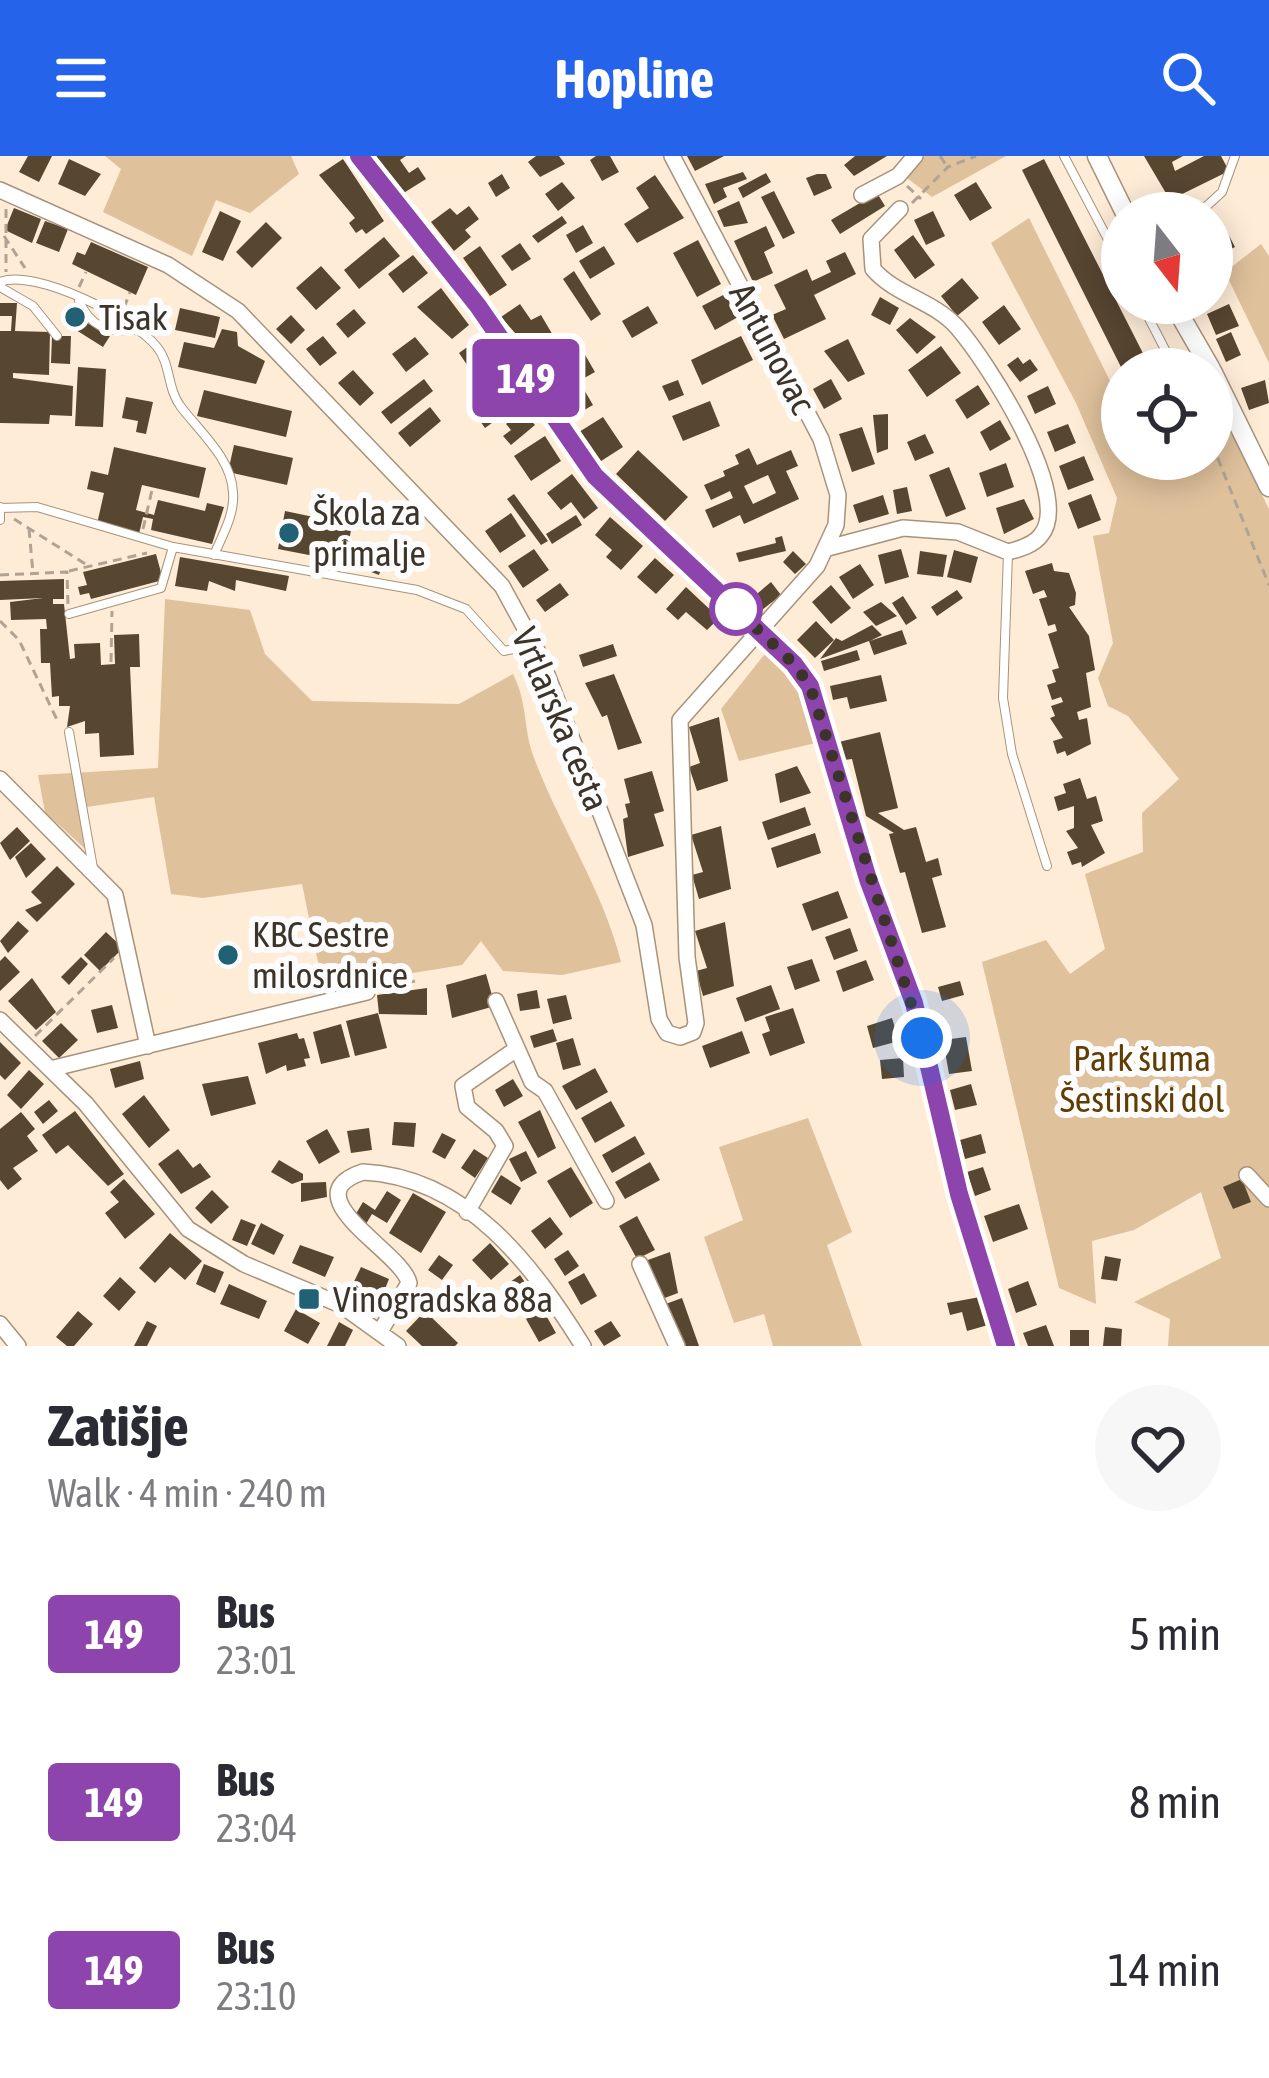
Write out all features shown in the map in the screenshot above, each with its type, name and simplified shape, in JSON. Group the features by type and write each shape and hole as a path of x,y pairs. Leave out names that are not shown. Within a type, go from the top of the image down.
{"street":[{"path":"359,156 478,306 578,457 794,664 817,703 872,889 914,1003 959,1194 1006,1346"},
{"name":"Antunovac","path":"672,156 829,455 838,505 828,548"},
{"path":"862,195 898,176 915,156"},
{"path":"1097,156 1115,192"},
{"name":"Vrtlarska cesta","path":"5,192 168,265 238,311 502,586 534,645 644,926 659,1019 667,1033 680,1036 693,1032 696,1023 687,957 676,733 684,713 757,629"},
{"path":"757,629 828,548 916,528 958,532 1008,552 1042,535 1050,503 1007,400 956,327 873,269 871,239 900,209"},
{"path":"1233,414 1269,487"},
{"path":"0,779 115,895 148,1046"},
{"path":"50,1069 367,992"},
{"path":"496,1000 515,1050 607,1201"},
{"path":"0,1020 86,1104 172,1212 206,1243 341,1305 398,1346"},
{"path":"467,1212 505,1146 496,1131 467,1107 463,1086 515,1050"},
{"path":"381,1330 406,1295 407,1273 341,1211 338,1196 345,1182 375,1173 430,1190 514,1246 583,1346"},
{"path":"1247,1175 1269,1199"},
{"path":"640,1264 676,1346"},
{"path":"0,1324 18,1346"}],"lane":[{"path":"1064,156 1101,226"},
{"path":"1222,192 1235,156"},
{"path":"2,281 16,276 76,297 135,330 161,352 169,386 211,439 231,483 228,520 214,555"},
{"path":"2,281 33,306 57,336"},
{"path":"76,297 87,319 98,326 109,332 135,330"},
{"path":"1,513 38,507 172,547 417,590 466,609 504,651 534,645"},
{"path":"68,614 161,588 172,547"},
{"path":"1008,552 1003,698 1012,754 1047,866"},
{"path":"69,732 93,869"}],"path":[{"path":"940,156 948,167"},
{"path":"900,209 921,200 948,167 976,156"},
{"path":"898,176 921,200"},
{"path":"2,281 5,192"},
{"path":"4,236 32,280"},
{"path":"76,297 86,272"},
{"path":"119,321 130,292"},
{"path":"1227,480 1269,584"},
{"path":"141,539 152,490"},
{"path":"1,513 29,524 88,566"},
{"path":"29,524 33,574"},
{"path":"0,575 67,572 172,547"},
{"path":"67,572 68,614"},
{"path":"111,662 112,604"},
{"path":"0,622 19,640 55,718 69,732"},
{"path":"26,1046 129,943"},
{"path":"367,992 415,981"}],"green space":[{"path":"105,156 291,156 299,174 250,213 216,200 192,256 103,212 121,169"},
{"path":"925,156 1006,156 932,197 907,178"},
{"name":"Park šuma Šestinski dol","path":"1029,218 1101,363 1101,461 1076,403 991,243"},
{"path":"1261,244 1269,256 1269,363 1233,289 1233,266"},
{"name":"Park šuma Šestinski dol","path":"1233,436 1269,509 1269,1346 1168,1346 1170,1319 1134,1302 1221,1258 1201,1192 1134,1230 1092,1241 1096,1304 1059,1288 982,962 1046,940 1070,974 1105,949 1085,874 1143,852 1142,813 1179,779 1128,716 1108,706 1098,678 1113,643 1093,536 1109,533 1117,498 1109,480 1233,480"},
{"path":"165,599 250,610 265,654 312,701 459,704 513,674 533,755 603,909 621,962 562,975 503,971 481,941 462,965 358,982 325,996 302,884 203,898 171,894 154,797 87,807 95,858 45,812 38,775 158,768"},
{"path":"768,650 804,693 816,743 739,761 721,709"},
{"path":"808,1118 852,1232 827,1245 862,1346 773,1346 764,1314 734,1323 704,1237 743,1220 719,1147"}],"building":[{"path":"28,156 52,156 39,182 19,172"},
{"path":"376,156 406,156 400,160 409,173 418,167 426,179 402,194"},
{"path":"536,156 559,156 565,164 540,177 528,162"},
{"path":"610,156 619,172 602,181 590,160"},
{"path":"687,156 724,156 695,171"},
{"path":"855,156 887,156 854,176 844,165"},
{"path":"1144,156 1183,156 1172,162 1175,171 1204,156 1221,156 1229,171 1186,192 1165,192"},
{"path":"69,159 101,174 85,196 58,184"},
{"path":"343,159 384,221 366,234 362,229 356,233 349,223 355,218 319,175"},
{"path":"1044,159 1101,271 1101,324 1128,324 1140,348 1111,348 1022,170"},
{"path":"743,172 747,179 723,188 727,197 714,204 705,184"},
{"path":"766,173 771,182 743,198 738,188"},
{"path":"502,174 510,188 496,197 488,183"},
{"path":"826,174 832,188 814,196 806,178"},
{"path":"655,175 684,218 637,243 624,224 649,208 636,188"},
{"path":"562,182 575,198 558,211 545,194"},
{"path":"976,182 992,208 970,221 954,195"},
{"path":"774,191 795,233 783,239 761,197"},
{"path":"877,193 885,206 840,234 831,220"},
{"path":"739,201 748,223 724,227 717,211"},
{"path":"469,206 479,219 465,230 471,237 454,251 431,222 450,208 457,215"},
{"path":"14,208 41,219 32,243 5,230"},
{"path":"220,211 241,221 223,261 202,252"},
{"path":"933,211 945,236 926,245 914,220"},
{"path":"562,216 567,223 538,243 532,236"},
{"path":"45,221 68,229 59,252 36,243"},
{"path":"266,222 282,238 252,268 236,252"},
{"path":"583,225 593,243 576,253 566,235"},
{"path":"766,226 775,246 764,252 773,273 753,282 734,241"},
{"path":"913,235 935,265 915,279 894,250"},
{"path":"384,237 400,256 359,289 344,270"},
{"path":"698,240 721,284 697,297 673,253"},
{"path":"91,242 148,267 136,295 72,264 77,252 85,255"},
{"path":"520,243 531,259 512,271 501,256"},
{"path":"480,246 507,285 490,296 463,258"},
{"path":"604,246 615,264 590,279 579,261"},
{"path":"845,252 856,274 814,295 826,319 784,339 772,315 786,309 774,285 807,269 812,281 831,272 826,261"},
{"path":"413,255 428,273 403,293 388,274"},
{"path":"321,266 341,288 316,310 296,288"},
{"path":"574,271 601,314 591,321 563,279"},
{"path":"962,278 979,298 957,316 941,296"},
{"path":"441,288 469,325 452,339 417,307"},
{"path":"725,294 738,317 715,330 702,306"},
{"path":"880,297 899,308 890,325 871,315"},
{"path":"0,303 17,303 15,331 50,332 49,375 13,373 13,378 73,386 72,416 50,415 49,424 0,423 0,331 11,331 12,316 0,316"},
{"path":"520,304 531,320 541,315 554,337 531,351 501,317"},
{"path":"1004,305 1021,329 999,345 982,322"},
{"path":"648,306 658,323 632,338 622,321"},
{"path":"180,308 220,317 215,338 175,330"},
{"path":"354,309 366,323 348,338 336,324"},
{"path":"1233,313 1239,326 1216,335 1211,324 1233,324"},
{"path":"291,315 305,330 291,344 276,329"},
{"path":"910,318 936,337 917,354 896,330"},
{"path":"82,320 110,336 103,347 76,330"},
{"path":"222,329 237,332 238,346 265,361 256,384 178,367 184,342 214,348"},
{"path":"1231,332 1241,355 1233,359 1233,348 1220,348 1216,339"},
{"path":"52,336 71,336 70,364 51,363"},
{"path":"323,336 337,353 320,366 306,349"},
{"path":"741,336 753,360 702,385 691,360"},
{"path":"415,337 429,354 406,372 392,354"},
{"path":"848,339 865,374 848,382 824,351"},
{"path":"477,340 503,377 484,390 459,353"},
{"path":"941,346 961,373 927,397 908,370"},
{"path":"584,353 595,372 579,381 593,405 572,417 547,373"},
{"path":"1018,357 1023,364 1030,359 1038,370 1020,382 1007,365"},
{"path":"78,367 106,369 103,427 75,426"},
{"path":"353,370 374,393 360,406 338,383"},
{"path":"424,379 433,391 391,424 381,412"},
{"path":"831,379 842,399 824,409 813,389"},
{"path":"678,380 684,395 669,401 662,386"},
{"path":"1265,380 1269,403 1249,410 1241,388"},
{"path":"978,385 990,404 967,419 955,400"},
{"path":"505,386 518,404 485,428 472,410"},
{"path":"1048,386 1056,404 1035,414 1027,396"},
{"path":"204,390 292,411 286,437 197,416"},
{"path":"126,397 153,402 146,434 136,432 138,421 122,418"},
{"path":"710,401 720,426 683,441 672,416"},
{"path":"430,407 441,421 410,447 398,433"},
{"path":"522,410 535,425 511,445 503,436 511,430 506,424"},
{"path":"888,414 888,449 877,453 873,415"},
{"path":"603,417 623,447 598,463 579,432"},
{"path":"1000,420 1011,439 990,451 980,432"},
{"path":"1068,424 1076,443 1055,452 1047,432"},
{"path":"862,427 875,464 852,472 839,434"},
{"path":"925,434 934,453 915,461 907,442"},
{"path":"545,436 561,461 531,481 514,456"},
{"path":"234,445 293,458 287,485 228,472"},
{"path":"114,447 206,468 199,498 142,485 136,510 154,515 158,500 205,511 207,503 224,507 212,544 151,530 153,519 143,517 139,534 97,524 104,493 87,489 91,471 108,475"},
{"path":"749,448 757,465 791,450 798,466 786,471 799,499 744,524 740,515 713,528 705,510 733,498 730,491 711,500 704,485 739,464 735,455","holes":["768,475 776,493 753,504 744,486"]},
{"path":"638,450 688,497 665,521 616,474"},
{"path":"1084,456 1094,480 1068,490 1059,466"},
{"path":"1006,463 1014,487 987,497 979,473"},
{"path":"949,467 966,509 946,517 929,475"},
{"path":"572,474 598,508 584,519 571,502 561,510 547,493"},
{"path":"907,487 912,511 897,514 893,490"},
{"path":"514,494 548,541 541,545 507,499"},
{"path":"1091,494 1101,520 1078,529 1068,503"},
{"path":"883,495 889,514 859,523 853,505"},
{"path":"1024,499 1034,519 1004,534 996,508"},
{"path":"285,511 352,525 345,562 278,549"},
{"path":"511,513 526,536 500,553 485,531"},
{"path":"576,515 582,525 552,544 546,534"},
{"path":"610,517 643,546 621,570 606,557 612,550 595,535"},
{"path":"782,536 786,551 739,562 736,553 776,543 775,538"},
{"path":"362,542 387,552 379,575 353,565"},
{"path":"534,549 549,570 523,588 508,566"},
{"path":"901,549 909,577 885,584 878,555"},
{"path":"954,550 978,557 971,583 947,577"},
{"path":"793,551 806,564 795,574 783,562"},
{"path":"920,551 947,555 943,577 917,574"},
{"path":"156,554 163,580 91,599 89,593 80,595 78,587 87,585 83,572"},
{"path":"180,557 289,576 286,591 236,580 235,591 209,581 207,591 175,586"},
{"path":"655,558 674,575 656,594 637,577"},
{"path":"1052,563 1054,571 1069,573 1076,593 1075,605 1069,607 1089,636 1095,670 1086,673 1091,707 1077,712 1079,720 1087,718 1091,744 1067,756 1065,751 1057,754 1053,741 1063,738 1050,718 1055,716 1051,706 1063,702 1061,697 1052,700 1047,685 1056,682 1052,670 1059,668 1048,634 1057,631 1055,624 1048,626 1039,599 1047,597 1044,590 1033,594 1025,571"},
{"path":"860,564 874,585 853,599 839,577"},
{"path":"64,579 64,599 53,599 53,604 64,604 70,659 75,658 74,644 100,643 101,665 115,664 114,635 139,634 140,667 130,667 134,755 100,757 99,733 85,734 85,721 67,727 70,706 59,706 59,696 52,697 50,663 41,663 40,629 47,629 46,619 11,620 10,602 43,598 0,600 0,581"},
{"path":"771,582 781,595 762,610 752,598"},
{"path":"560,583 569,595 545,612 536,600"},
{"path":"831,585 851,608 831,624 812,602"},
{"path":"686,587 719,618 707,630 686,612 678,620 666,609"},
{"path":"957,590 963,598 937,616 931,607"},
{"path":"903,596 917,618 906,625 892,603"},
{"path":"881,602 897,616 876,626 863,612"},
{"path":"816,621 834,640 815,658 797,640"},
{"path":"872,625 882,635 870,641 902,630 907,644 874,655 869,641 820,659 836,638 842,641"},
{"path":"613,644 617,656 583,667 579,655"},
{"path":"857,650 860,660 824,671 821,661"},
{"path":"614,674 642,743 618,750 607,715 602,717 585,683"},
{"path":"881,675 887,701 850,709 847,697 833,700 830,686"},
{"path":"719,717 728,781 697,791 689,767 700,763 689,727"},
{"path":"880,732 898,808 878,813 904,830 916,827 926,862 938,858 942,875 932,878 946,927 922,933 889,834 894,833 866,816 852,759 844,760 839,742"},
{"path":"797,766 811,793 780,803 775,774"},
{"path":"652,771 664,811 654,814 664,846 628,857 623,819 628,817 625,804 630,803 624,779"},
{"path":"1080,778 1087,799 1096,796 1103,821 1091,825 1105,853 1082,867 1081,862 1072,865 1067,852 1078,848 1066,831 1074,828 1074,806 1058,811 1054,797 1066,793 1063,784"},
{"path":"805,807 811,825 768,840 762,822"},
{"path":"721,826 731,889 699,899 692,875 703,872 691,835"},
{"path":"17,827 30,841 10,860 0,843"},
{"path":"815,833 821,853 777,868 771,848"},
{"path":"31,843 46,859 26,878 15,857"},
{"path":"57,866 75,884 37,922 25,910 42,903 31,892"},
{"path":"838,891 848,918 812,931 802,904"},
{"path":"18,921 29,931 8,953 0,941"},
{"path":"725,922 734,986 703,996 696,971 707,968 695,931"},
{"path":"850,928 858,951 834,960 825,937"},
{"path":"106,932 123,948 100,971 84,955"},
{"path":"5,956 20,972 0,991 0,961"},
{"path":"81,957 88,964 69,985 61,977"},
{"path":"812,959 820,981 795,990 787,967"},
{"path":"866,960 874,980 843,992 836,971"},
{"path":"486,974 495,1006 452,1018 446,985"},
{"path":"32,978 56,1012 36,1030 8,1001"},
{"path":"960,981 964,995 942,1001 938,987"},
{"path":"771,985 780,1009 745,1022 736,998"},
{"path":"427,988 427,1015 379,1014 377,995"},
{"path":"537,990 540,1008 520,1011 517,994"},
{"path":"566,995 572,1019 553,1024 547,999"},
{"path":"112,1005 118,1028 97,1033 91,1010"},
{"path":"793,1008 805,1043 770,1056 762,1034 770,1031 765,1017"},
{"path":"378,1013 387,1048 355,1056 346,1021"},
{"path":"892,1018 899,1041 873,1048 867,1026"},
{"path":"61,1023 78,1040 59,1058 42,1041"},
{"path":"341,1024 350,1057 321,1064 313,1032"},
{"path":"553,1029 557,1041 534,1048 530,1036"},
{"path":"742,1031 750,1053 710,1068 702,1046"},
{"path":"297,1033 299,1039 304,1038 310,1058 304,1059 306,1066 287,1071 286,1065 266,1074 258,1043"},
{"path":"966,1037 972,1071 949,1074 943,1040"},
{"path":"573,1038 581,1065 563,1070 556,1043"},
{"path":"0,1042 21,1063 5,1080 0,1075"},
{"path":"903,1058 904,1077 882,1079 880,1060"},
{"path":"140,1061 144,1079 115,1088 110,1069"},
{"path":"595,1068 608,1092 576,1110 562,1086"},
{"path":"29,1070 44,1084 21,1109 7,1095"},
{"path":"248,1076 256,1104 211,1116 202,1084"},
{"path":"513,1079 523,1096 504,1107 495,1090"},
{"path":"971,1084 977,1105 955,1110 950,1090"},
{"path":"144,1095 170,1130 149,1148 122,1114"},
{"path":"49,1100 58,1111 43,1124 34,1112"},
{"path":"611,1101 625,1126 595,1143 581,1118"},
{"path":"540,1110 556,1148 538,1158 518,1122"},
{"path":"75,1111 124,1174 108,1186 68,1145 56,1154 42,1135"},
{"path":"21,1112 35,1129 27,1136 38,1151 13,1168 22,1179 8,1190 0,1180 0,1129"},
{"path":"394,1122 416,1123 414,1147 392,1145"},
{"path":"369,1128 372,1150 351,1153 347,1131"},
{"path":"327,1129 340,1152 319,1164 306,1141"},
{"path":"442,1133 456,1140 445,1159 432,1152"},
{"path":"981,1134 986,1153 965,1159 960,1140"},
{"path":"635,1136 645,1154 612,1173 602,1155"},
{"path":"178,1149 193,1168 200,1163 211,1177 181,1194 158,1164"},
{"path":"474,1149 488,1158 475,1178 461,1168"},
{"path":"526,1151 537,1173 521,1182 509,1159"},
{"path":"279,1160 303,1174 303,1180 292,1184 271,1172"},
{"path":"650,1162 660,1180 625,1199 615,1182"},
{"path":"571,1167 593,1203 570,1218 547,1181"},
{"path":"983,1167 991,1190 975,1196 967,1172"},
{"path":"501,1175 521,1188 511,1205 491,1192"},
{"path":"124,1179 155,1214 125,1239 105,1213 119,1202 110,1192"},
{"path":"1242,1179 1251,1202 1233,1209 1223,1187"},
{"path":"326,1182 327,1197 301,1202 301,1183"},
{"path":"212,1190 229,1207 211,1224 195,1208"},
{"path":"387,1191 401,1200 387,1223 372,1214 366,1224 354,1217 363,1202 375,1210"},
{"path":"413,1193 446,1212 421,1253 389,1233"},
{"path":"1019,1204 1028,1229 993,1242 984,1216"},
{"path":"637,1216 655,1250 637,1259 619,1226"},
{"path":"550,1217 563,1234 545,1249 531,1231"},
{"path":"241,1219 256,1225 247,1246 232,1240"},
{"path":"261,1223 284,1235 274,1255 251,1244"},
{"path":"170,1233 202,1261 185,1280 170,1267 155,1283 139,1268"},
{"path":"490,1243 509,1264 491,1280 472,1260"},
{"path":"300,1245 334,1257 325,1277 292,1263"},
{"path":"568,1250 579,1266 565,1276 554,1259"},
{"path":"670,1252 678,1293 662,1299 645,1261"},
{"path":"439,1255 453,1265 442,1280 428,1270"},
{"path":"1105,1256 1121,1259 1117,1281 1101,1279"},
{"path":"204,1264 224,1272 215,1293 196,1284"},
{"path":"361,1267 389,1279 380,1301 351,1288"},
{"path":"584,1273 597,1296 581,1305 568,1282"},
{"path":"520,1275 537,1300 517,1314 500,1289"},
{"path":"120,1277 136,1292 119,1311 103,1296"},
{"path":"1028,1281 1037,1305 1016,1313 1008,1289"},
{"path":"229,1284 267,1301 259,1319 220,1304"},
{"path":"980,1297 988,1325 967,1331 962,1312 950,1315 947,1303"},
{"path":"682,1298 699,1346 680,1346 663,1305"},
{"path":"296,1309 320,1323 308,1344 284,1331"},
{"path":"543,1310 556,1333 539,1342 526,1319"},
{"path":"78,1311 93,1324 74,1346 67,1346 56,1337"},
{"path":"425,1311 458,1343 455,1346 422,1346 406,1331"},
{"path":"147,1321 157,1326 147,1346 134,1346"},
{"path":"611,1321 621,1336 604,1346 594,1331"},
{"path":"339,1322 353,1330 345,1346 327,1346"},
{"path":"1046,1325 1054,1346 1028,1346 1023,1333"},
{"path":"1105,1327 1122,1329 1121,1346 1103,1346"},
{"path":"1070,1330 1089,1330 1089,1346 1070,1346"}],"bus line":[{"name":"149","path":"359,156 478,306 578,457 794,664 810,686 868,879 914,1003 959,1194 1006,1346"}],"place":[{"name":"Tisak","path":"75,317"},
{"name":"Škola za primalje","path":"289,533"},
{"name":"KBC Sestre milosrdnice","path":"228,955"},
{"name":"Vinogradska 88a","path":"309,1299"}],"route":[{"path":"736,609 731,604 794,664 810,686 922,1038"}]}
